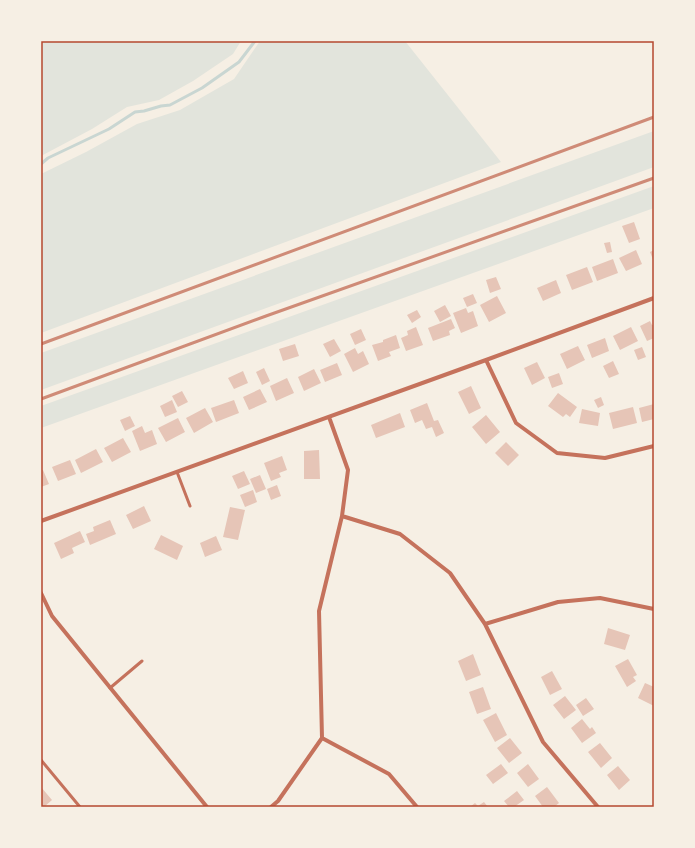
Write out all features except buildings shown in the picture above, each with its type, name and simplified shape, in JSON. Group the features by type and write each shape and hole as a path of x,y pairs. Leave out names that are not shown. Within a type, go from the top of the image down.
{"street":[{"path":"41,521 654,298"},
{"path":"486,360 516,423 557,453 605,458 654,446"},
{"path":"271,807 278,801 322,738 319,611 342,516 348,470 329,417"},
{"path":"342,516 400,534 450,572 485,624 543,742 598,807"},
{"path":"41,593 52,616 207,807"},
{"path":"485,624 558,602 600,598 654,609"},
{"path":"322,738 390,774 417,807"}],"lane":[{"path":"177,472 190,506"},
{"path":"110,688 142,661"},
{"path":"41,760 80,807"}],"shaded area":[{"path":"41,41 241,41 233,54 193,81 159,100 127,107 92,129 41,156"},
{"path":"260,41 405,41 501,162 41,333 41,174 86,152 137,124 180,110 234,79"},
{"path":"654,131 654,167 41,390 41,353"},
{"path":"654,186 654,208 41,428 41,406"}],"waterway":[{"path":"41,164 48,158 109,129 135,112 170,105 202,88 239,62 255,41"}],"railway":[{"path":"41,344 654,117"},
{"path":"41,399 266,316 654,178"}]}
